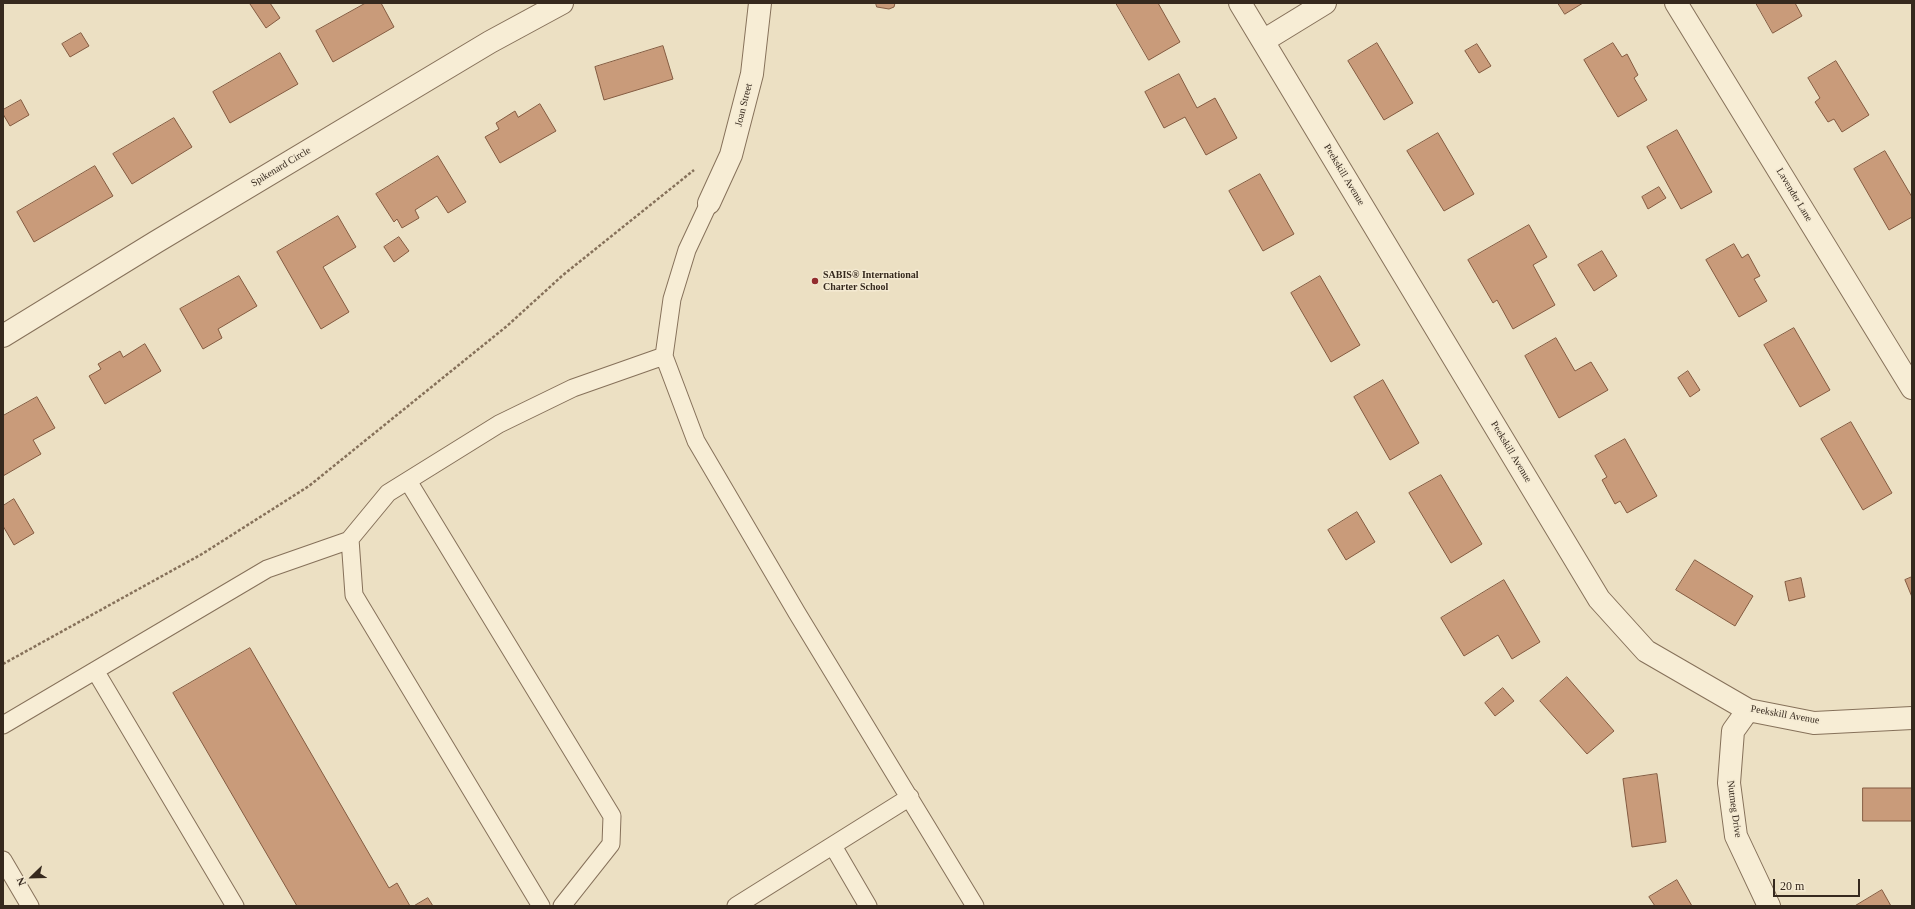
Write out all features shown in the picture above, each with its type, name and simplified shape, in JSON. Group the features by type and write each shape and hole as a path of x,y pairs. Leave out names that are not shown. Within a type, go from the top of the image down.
{"street":[{"name":"Spikenard Circle","path":"3,336 156,242 476,50 562,3"},
{"name":"Joan Street","path":"709,202 731,155 752,74 760,3"},
{"name":"Peekskill Avenue","path":"1240,3 1599,600 1646,651 1748,710 1814,723 1912,718"},
{"path":"1263,41 1325,3"},
{"name":"Lavender Lane","path":"1676,3 1912,388"},
{"name":"Nutmeg Drive","path":"1748,710 1733,731 1729,783 1736,836 1768,906"}],"lane":[{"path":"709,202 687,250 672,298 664,356 696,441 797,612 975,906"},
{"path":"3,725 96,672 267,569 350,540 388,493 499,424 573,388 664,356"},
{"path":"408,481 612,816 610,844 562,906"},
{"path":"350,540 354,595 541,906"},
{"path":"96,672 235,906"},
{"path":"742,904 910,797"},
{"path":"833,846 868,906"},
{"path":"3,860 30,906"}],"path":[{"path":"3,664 202,554 309,486 507,326 563,275 696,168"}],"building":[{"path":"270,3 280,18 266,28 250,4"},
{"path":"366,3 381,3 394,27 333,62 316,31"},
{"path":"876,3 895,3 894,7 889,9 877,7"},
{"path":"1116,3 1158,3 1180,42 1149,60"},
{"path":"1558,3 1583,3 1565,14"},
{"path":"1756,3 1795,3 1802,16 1773,33"},
{"path":"81,33 89,46 70,57 62,44"},
{"path":"1377,43 1413,103 1384,120 1348,61"},
{"path":"1613,43 1622,57 1627,54 1638,75 1634,78 1647,100 1618,117 1584,60"},
{"path":"1477,44 1491,66 1479,73 1465,51"},
{"path":"663,46 673,79 604,100 595,67"},
{"path":"280,53 298,84 230,123 213,92"},
{"path":"1836,61 1869,115 1842,132 1834,119 1828,122 1815,102 1820,98 1808,78"},
{"path":"1179,74 1197,108 1215,98 1237,138 1206,155 1185,117 1164,128 1145,92"},
{"path":"21,100 29,115 10,126 3,114 3,110"},
{"path":"540,104 556,131 500,163 485,137 499,129 496,123 515,111 518,117"},
{"path":"174,118 192,147 132,184 113,154"},
{"path":"1677,130 1712,192 1681,209 1647,147"},
{"path":"1438,133 1474,194 1444,211 1407,151"},
{"path":"1885,151 1912,197 1912,217 1889,230 1854,169"},
{"path":"438,156 466,202 448,213 437,196 415,210 419,218 402,228 397,219 394,222 376,194"},
{"path":"95,166 113,196 34,242 17,212"},
{"path":"1260,174 1294,234 1263,251 1229,191"},
{"path":"1659,187 1666,198 1648,209 1642,197"},
{"path":"338,216 356,247 323,267 349,312 321,329 277,252"},
{"path":"1529,225 1547,257 1533,265 1555,305 1513,329 1497,300 1493,303 1468,260"},
{"path":"399,237 409,251 394,262 384,247"},
{"path":"1734,244 1742,258 1748,254 1760,276 1754,279 1767,301 1739,317 1706,260"},
{"path":"1602,251 1617,276 1594,291 1578,265"},
{"path":"239,276 257,306 218,329 222,338 203,349 180,309"},
{"path":"1320,276 1360,345 1331,362 1291,293"},
{"path":"1794,328 1830,390 1800,407 1764,345"},
{"path":"1556,338 1575,371 1591,362 1608,390 1559,418 1525,356"},
{"path":"145,344 161,371 105,404 89,376 101,369 98,364 120,351 123,357"},
{"path":"1688,371 1700,390 1690,397 1678,378"},
{"path":"1383,380 1419,443 1390,460 1354,397"},
{"path":"37,397 55,428 33,440 41,454 3,476 3,416"},
{"path":"1851,422 1892,493 1863,510 1821,439"},
{"path":"1625,439 1657,496 1627,513 1620,501 1615,504 1602,480 1607,477 1595,456"},
{"path":"1441,475 1482,544 1451,563 1409,493"},
{"path":"14,499 34,533 14,545 3,526 3,506"},
{"path":"1357,512 1375,542 1346,560 1328,530"},
{"path":"1695,560 1753,596 1735,626 1676,590"},
{"path":"1912,577 1912,597 1905,580"},
{"path":"1801,578 1805,597 1789,601 1785,582"},
{"path":"1504,580 1540,642 1512,659 1498,635 1464,656 1441,618"},
{"path":"250,648 389,888 397,883 410,906 297,906 173,693"},
{"path":"1567,677 1614,731 1587,754 1540,701"},
{"path":"1503,688 1514,701 1495,716 1485,703"},
{"path":"1657,774 1666,842 1632,847 1623,779"},
{"path":"1863,788 1912,788 1912,821 1863,821"},
{"path":"1677,880 1692,906 1655,906 1649,897"},
{"path":"1882,890 1891,906 1855,906"},
{"path":"428,898 433,906 414,906"}],"place":[{"name":"SABIS® International Charter School","path":"815,281"}]}
